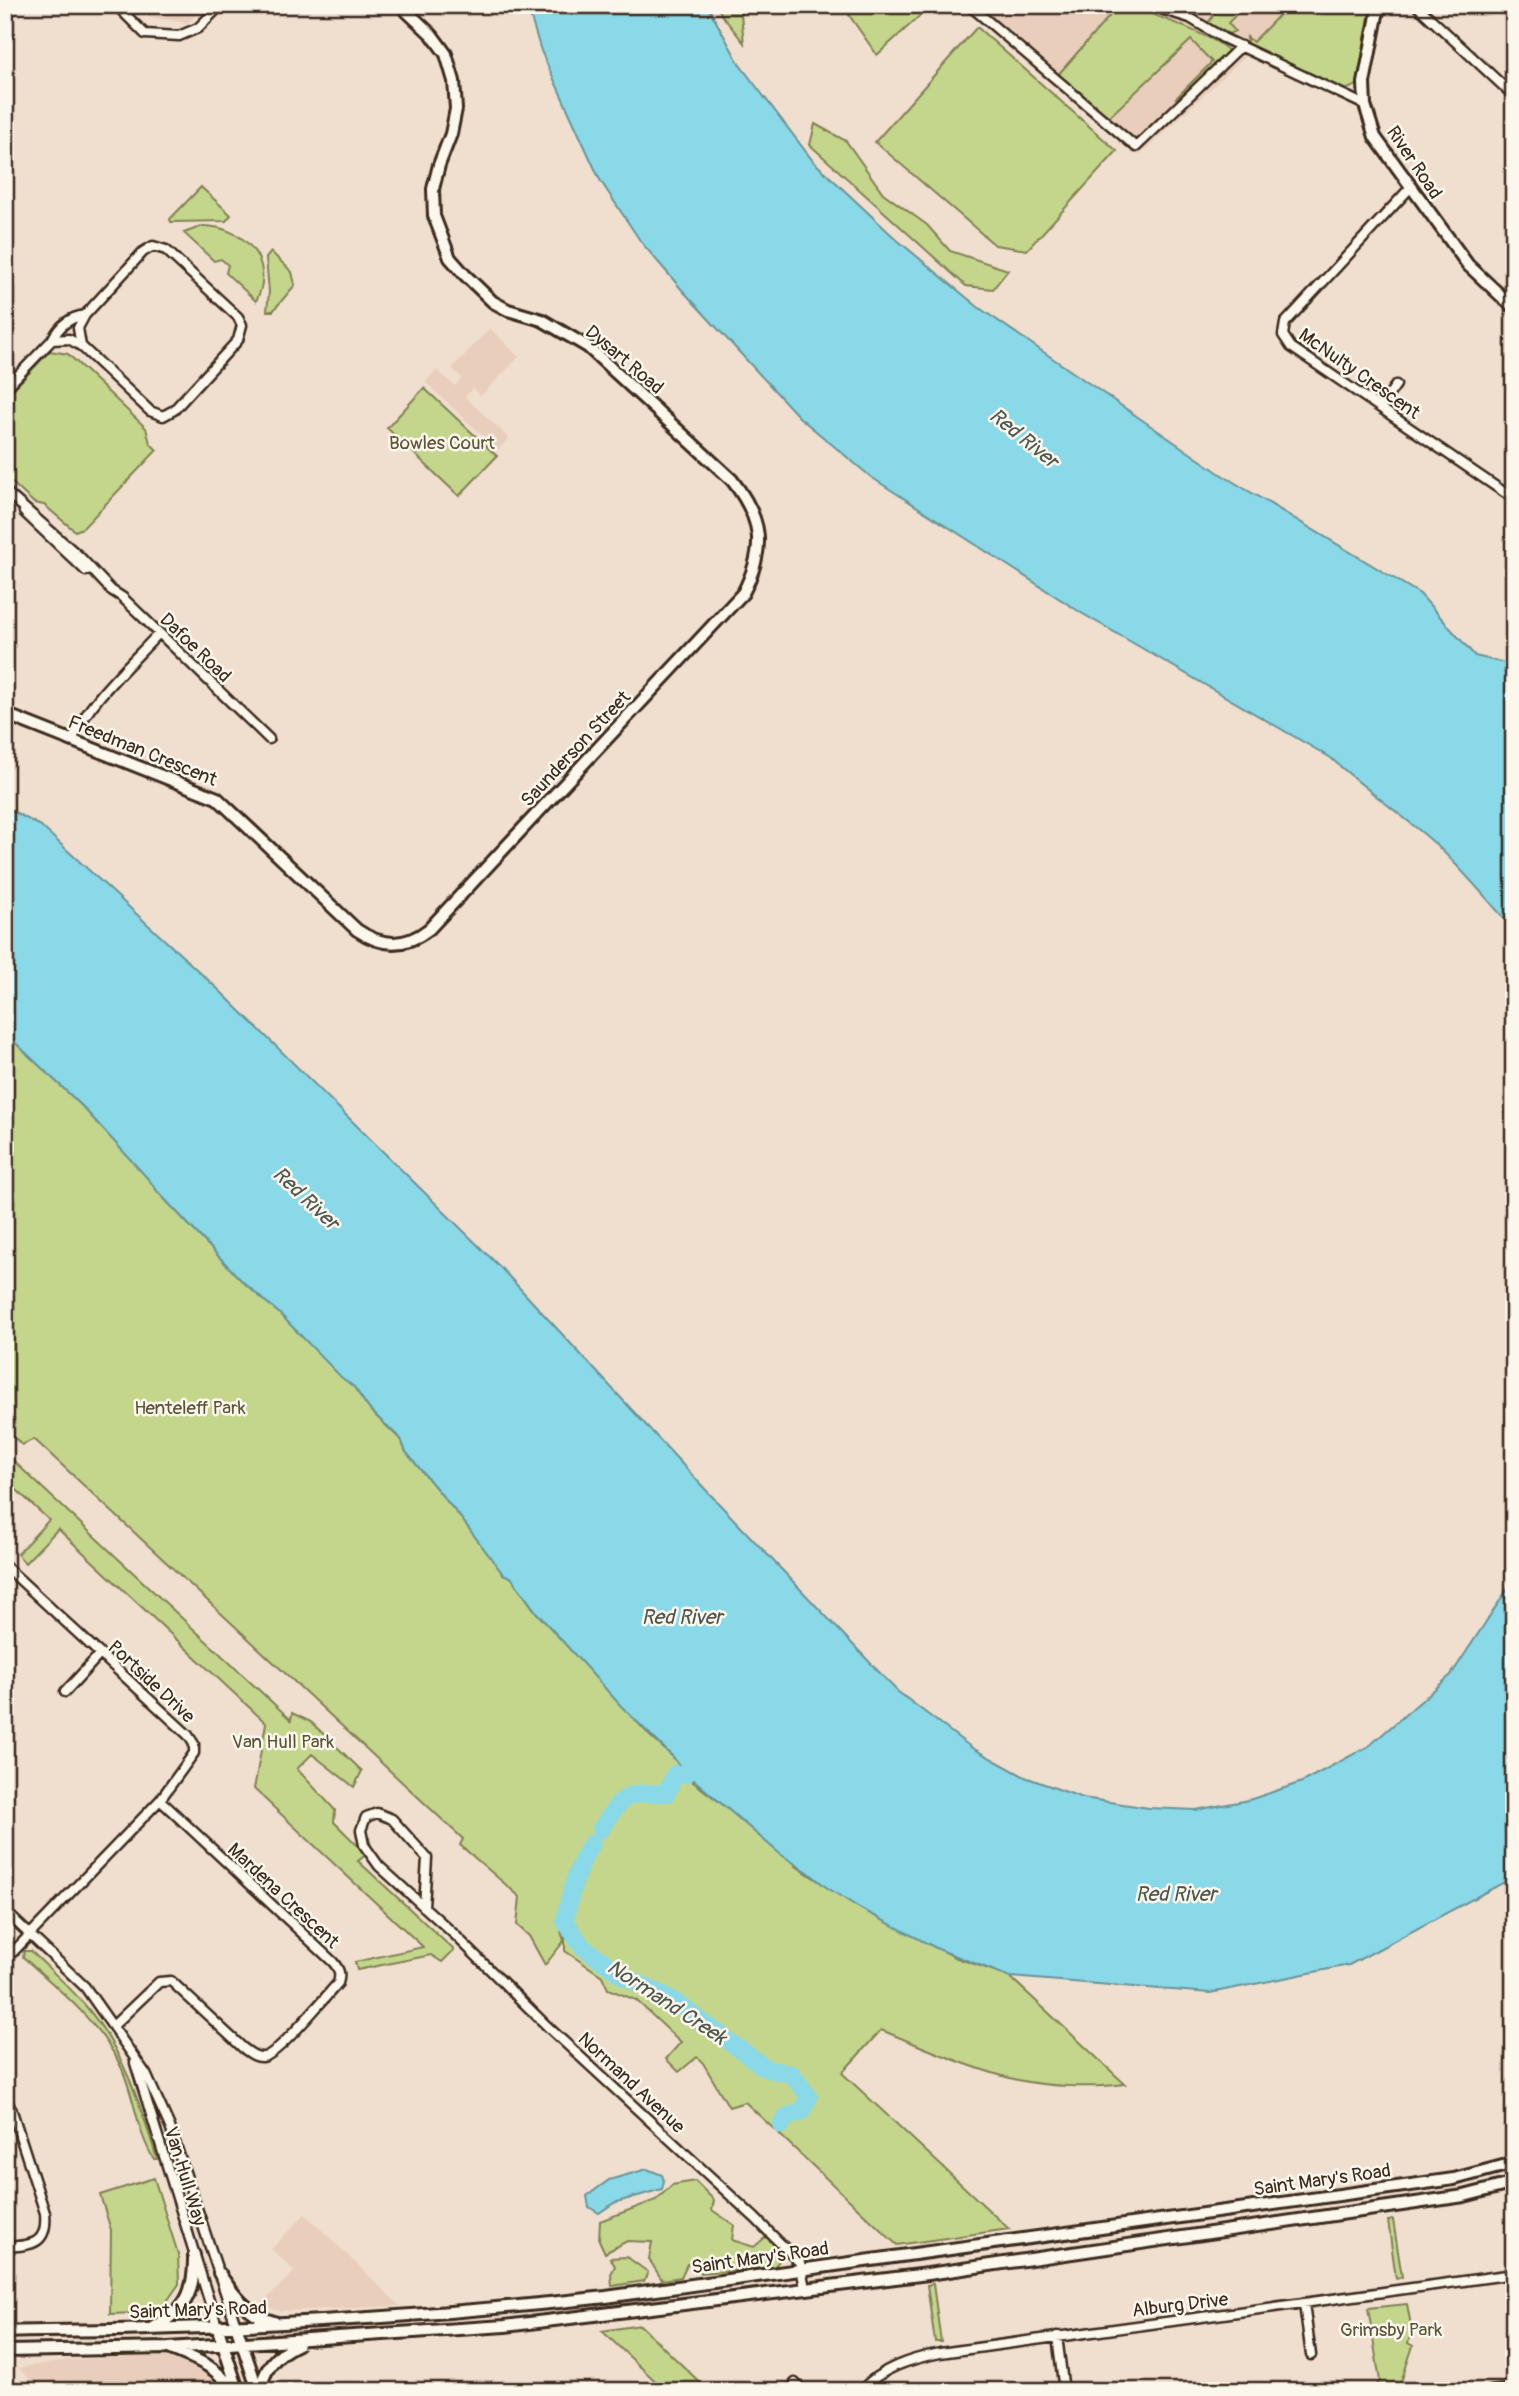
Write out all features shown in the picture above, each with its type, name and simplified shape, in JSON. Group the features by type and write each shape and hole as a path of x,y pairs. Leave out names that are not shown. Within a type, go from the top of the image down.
{"main road":[{"name":"Dysart Road","path":"400,5 432,35 446,54 454,82 456,108 451,134 433,189 434,216 450,258 493,302 508,310 542,320 588,347 611,366 732,480 748,501 756,521 759,544"},
{"name":"River Road","path":"1379,5 1366,72 1365,105 1375,137 1468,265 1514,308"},
{"name":"Saunderson Street","path":"384,944 404,943 429,929 732,607 751,577 759,544"},
{"name":"Freedman Crescent","path":"5,714 217,798 357,930 384,944"},
{"name":"Saint Mary's Road","path":"5,2332 281,2323 508,2308 1454,2179 1514,2163"},
{"name":"Saint Mary's Road","path":"5,2351 168,2348 540,2323 1005,2263 1464,2196 1514,2183"},
{"path":"1345,2194 1348,2212"},
{"path":"149,2329 173,2315 189,2295 195,2279 194,2255"},
{"path":"219,2273 238,2300 253,2312 281,2323"},
{"path":"236,2325 259,2391"},
{"path":"217,2326 237,2391"},
{"path":"259,2391 272,2360 306,2340"},
{"path":"168,2348 205,2362 237,2391"}],"street":[{"path":"116,5 145,34 163,36 192,33 221,5"},
{"path":"970,5 1136,147 1241,46"},
{"path":"1156,5 1190,18 1241,46 1365,105"},
{"path":"1180,5 1190,18"},
{"path":"1416,5 1514,96"},
{"name":"McNulty Crescent","path":"1410,188 1285,323 1283,329 1286,341 1514,499"},
{"path":"52,340 69,339 81,346 150,411 163,416 174,410 238,340 242,325 238,317 166,250 153,246 143,252 85,315 78,328 81,346"},
{"path":"5,389 52,340 56,331 73,317 85,315"},
{"path":"1380,407 1396,384"},
{"name":"Dafoe Road","path":"5,491 92,577 100,580 159,633 269,739"},
{"path":"72,741 97,702 159,633"},
{"name":"Portside Drive","path":"5,1566 188,1735 194,1744 191,1760 160,1800 13,1952"},
{"path":"65,1692 100,1654"},
{"name":"Mardena Crescent","path":"114,2025 159,1982 171,1981 251,2054 262,2057 276,2050 340,1978 340,1972 333,1962 160,1800"},
{"name":"Normand Avenue","path":"424,1907 427,1858 392,1819 377,1813 366,1817 361,1830 365,1845 379,1866 755,2218 800,2263 805,2288"},
{"name":"Van Hull Way","path":"5,1912 85,1987 131,2050 155,2091 195,2199 236,2325"},
{"name":"Van Hull Way","path":"131,2050 217,2326"},
{"path":"5,2099 11,2108 45,2213 46,2225 36,2243 5,2247"},
{"path":"177,2201 195,2199"},
{"name":"Alburg Drive","path":"861,2391 870,2380 910,2360 940,2353 1514,2274"},
{"path":"1304,2304 1311,2355"},
{"path":"1057,2336 1064,2391"},
{"path":"794,2383 803,2391"},
{"path":"1491,2391 1514,2388"}],"shaded area":[{"path":"135,5 205,5 188,23 148,17"},
{"path":"981,5 1360,5 1257,45 1140,155"},
{"path":"490,328 519,357 481,396 473,388 465,397 509,438 498,450 425,382 437,370 455,386 462,378 452,368"},
{"path":"305,2214 400,2306 281,2311 259,2306 295,2271 271,2249"},
{"path":"165,2355 208,2370 229,2391 42,2391 18,2368 67,2360"}],"green space":[{"path":"717,5 740,5 744,43 721,14"},
{"path":"853,5 924,5 924,12 877,55 849,15 855,8"},
{"path":"1119,5 1127,5 1182,26 1213,40 1229,52 1180,98 1176,98 1212,62 1191,40 1108,118 1057,76"},
{"path":"1221,5 1245,5 1228,23 1235,31 1229,34 1208,23"},
{"path":"1289,5 1371,5 1357,85 1343,91 1247,44 1247,37 1253,42"},
{"path":"977,27 1117,151 1027,250 995,245 875,142"},
{"path":"815,124 846,141 883,193 927,225 950,251 1008,270 993,289 966,286 810,145"},
{"path":"201,187 231,215 226,221 171,222 170,219"},
{"path":"203,226 231,232 252,248 262,272 256,301 226,273 228,265 221,259 214,261 184,233"},
{"path":"271,252 292,272 295,285 273,311 267,311 269,292 266,258"},
{"path":"50,351 68,354 146,428 150,443 157,450 83,528 75,531 44,505 34,503 5,476 5,398"},
{"name":"Bowles Court","path":"424,388 497,456 459,496 387,428"},
{"name":"Henteleff Park","path":"5,1033 81,1105 242,1281 280,1314 354,1387 370,1410 401,1440 406,1452 503,1574 511,1577 536,1612 651,1737 673,1757 688,1778 788,1854 796,1866 861,1909 957,1958 1009,1976 1125,2084 1072,2086 1018,2080 966,2064 881,2030 842,2073 1009,2229 897,2245 745,2102 729,2107 697,2057 679,2072 666,2059 681,2042 636,2000 608,1989 602,1976 565,1951 565,1935 561,1931 564,1941 545,1965 529,1936 517,1925 520,1897 460,1845 463,1839 34,1439 22,1445 5,1428"},
{"name":"Van Hull Park","path":"5,1453 291,1720 292,1713 311,1722 362,1771 354,1787 312,1754 297,1769 335,1810 334,1822 358,1846 369,1838 372,1850 358,1861 454,1950 442,1962 431,1955 357,1970 355,1962 423,1947 254,1789 266,1723 58,1529 25,1563 17,1554 49,1520 5,1479"},
{"path":"24,1951 31,1951 98,2021 129,2077 157,2159 154,2159 148,2149 126,2080 113,2052 78,2008 23,1957"},
{"path":"154,2178 178,2254 179,2284 165,2304 137,2313 110,2314 111,2230 100,2195"},
{"path":"695,2181 714,2200 712,2210 734,2225 732,2240 754,2247 767,2236 785,2254 774,2267 701,2273 697,2263 687,2264 681,2277 662,2280 649,2259 652,2242 627,2241 605,2253 599,2240 600,2221 656,2200 672,2185"},
{"path":"1393,2220 1402,2277 1396,2278 1388,2221"},
{"path":"627,2257 648,2272 644,2281 612,2286 611,2274 615,2266 610,2258"},
{"path":"933,2284 941,2342 935,2342 927,2285"},
{"name":"Grimsby Park","path":"1407,2304 1412,2331 1408,2343 1413,2346 1398,2391 1371,2391 1380,2381 1368,2308"},
{"path":"640,2325 709,2391 666,2391 602,2331"}],"water":[{"name":"Red River","path":"527,5 707,5 740,65 813,161 896,239 978,307 1222,475 1420,594 1475,656 1514,665 1514,929 1432,841 1331,758 1083,614 871,477 799,417 641,242 600,180 541,51"},
{"name":"Red River","path":"5,807 41,826 220,991 501,1268 705,1489 897,1691 972,1748 1025,1777 1083,1798 1149,1808 1196,1810 1249,1800 1302,1782 1369,1746 1451,1675 1514,1579 1514,1877 1349,1965 1210,1993 1010,1977 938,1949 861,1909 826,1887 780,1854 694,1780 688,1778 673,1757 621,1706 537,1613 511,1577 503,1574 406,1452 401,1439 370,1410 354,1387 280,1314 242,1281 81,1105 5,1033"},
{"path":"647,2169 662,2175 662,2189 614,2203 599,2213 589,2207 587,2196 609,2180"}],"waterway":[{"name":"Normand Creek","path":"601,1829 615,1808 627,1798 634,1795 667,1793 675,1774 686,1774"},
{"name":"Normand Creek","path":"592,1843 575,1881 565,1921 582,1946 623,1976 671,1999 767,2069 792,2074 809,2097 802,2112 788,2116 781,2125"}]}
